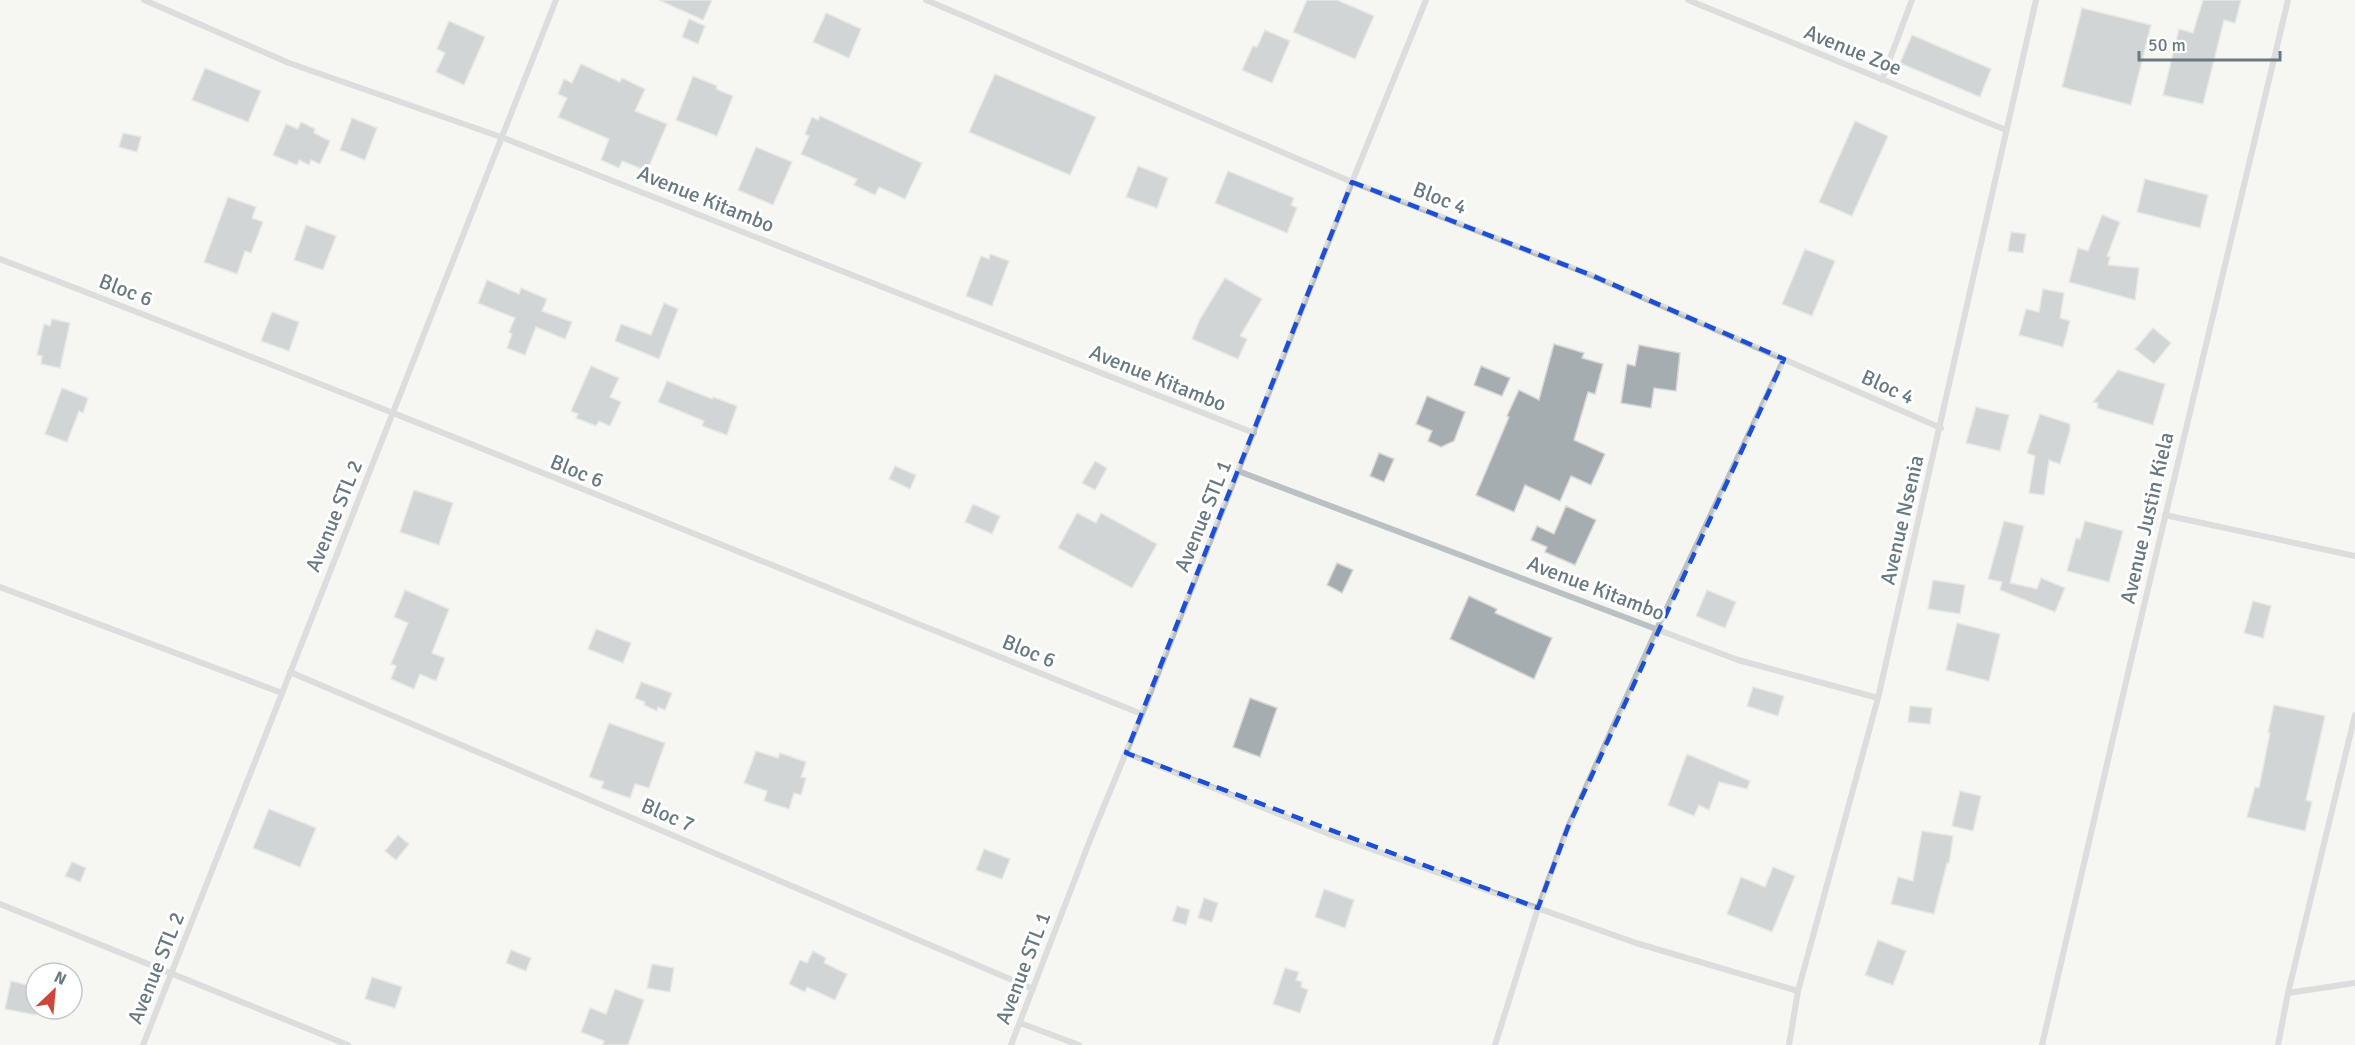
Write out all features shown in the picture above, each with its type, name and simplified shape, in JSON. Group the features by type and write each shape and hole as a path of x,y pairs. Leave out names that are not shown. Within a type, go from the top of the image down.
{"street":[{"name":"Avenue Kitambo","path":"144,0 289,63 501,137 1254,433"},
{"name":"Avenue STL 2","path":"143,1045 556,0"},
{"name":"Bloc 4","path":"926,0 1352,182 1591,275 1941,428"},
{"name":"Avenue STL 1","path":"1011,1045 1426,0"},
{"name":"Avenue Zoe","path":"1688,0 2006,130"},
{"path":"1882,80 1912,0"},
{"name":"Avenue Nsenia","path":"1789,1045 1798,991 1878,698 1941,428 2036,0"},
{"name":"Avenue Justin Kiela","path":"2042,1045 2288,0"},
{"name":"Bloc 6","path":"0,259 266,361 393,415 1142,714"},
{"path":"1495,1045 1538,908 1568,827 1657,629 1784,360"},
{"name":"Avenue Kitambo","path":"1238,471 1738,660 1878,698"},
{"path":"2165,515 2355,556"},
{"path":"0,587 282,693"},
{"name":"Bloc 7","path":"290,672 1033,988"},
{"path":"2278,1045 2288,993 2355,715"},
{"path":"1126,753 1329,834 1636,943 1798,991"},
{"path":"0,904 348,1045"},
{"path":"2288,993 2355,983"},
{"path":"1020,1023 1079,1045"}],"highlighted area":[{"path":"1352,182 1591,275 1784,359 1568,827 1538,908 1126,753"}],"building":[{"path":"659,0 712,0 703,20"},
{"path":"1307,0 1337,0 1374,16 1355,59 1293,32"},
{"path":"2203,0 2241,0 2235,23 2224,20 2203,104 2163,95 2179,29 2193,33"},
{"path":"2082,8 2151,25 2131,105 2062,87"},
{"path":"826,13 861,29 849,58 813,42"},
{"path":"689,19 705,26 698,44 682,37"},
{"path":"449,21 485,37 464,85 436,72 445,53 437,49"},
{"path":"1265,30 1290,41 1272,83 1242,70 1253,46 1257,47"},
{"path":"1912,35 1991,69 1980,97 1900,63"},
{"path":"581,64 620,82 622,78 645,89 635,111 667,124 647,171 622,161 619,168 601,160 609,139 558,117 567,98 558,94 564,79 572,83"},
{"path":"205,68 261,91 248,122 192,100"},
{"path":"995,74 1096,117 1070,175 969,132"},
{"path":"693,76 733,96 717,136 676,120"},
{"path":"820,116 922,163 905,199 879,187 875,195 854,185 857,179 801,154 809,136 805,134 812,117 818,120"},
{"path":"352,118 377,128 365,160 340,150"},
{"path":"1855,121 1888,136 1852,216 1819,202"},
{"path":"301,122 315,129 314,133 330,141 320,164 311,160 309,165 299,160 297,165 273,155 286,124 298,129"},
{"path":"123,133 141,137 137,152 119,147"},
{"path":"756,147 792,162 773,205 738,190"},
{"path":"1138,166 1168,178 1157,208 1126,197"},
{"path":"1228,171 1294,198 1291,205 1297,208 1287,233 1215,203"},
{"path":"2145,179 2208,195 2200,228 2137,212"},
{"path":"228,197 256,207 252,218 263,222 251,253 245,251 237,274 204,262"},
{"path":"2102,215 2120,222 2107,256 2110,257 2108,265 2139,268 2135,300 2069,282 2078,248 2088,251"},
{"path":"306,225 336,236 323,270 294,260"},
{"path":"2011,232 2026,234 2023,253 2008,251"},
{"path":"1805,249 1835,261 1812,316 1782,304"},
{"path":"990,254 1009,261 992,306 966,296 981,256 989,259"},
{"path":"1225,278 1262,299 1240,336 1247,339 1238,359 1192,339 1200,319"},
{"path":"487,280 519,294 521,288 547,299 542,311 572,322 565,339 536,327 525,355 507,348 512,334 509,332 515,318 478,303"},
{"path":"2043,289 2064,293 2060,318 2070,321 2063,347 2019,335 2026,309 2039,312"},
{"path":"664,303 678,309 659,359 615,341 621,324 651,335"},
{"path":"272,312 299,322 289,351 261,341"},
{"path":"52,319 70,323 60,368 41,364 42,356 37,355 44,324 50,326"},
{"path":"2153,328 2171,343 2154,364 2135,349"},
{"path":"1554,344 1584,353 1582,358 1603,364 1595,394 1588,392 1574,440 1605,454 1591,485 1571,476 1560,501 1525,485 1514,512 1476,495 1519,390 1539,400"},
{"path":"1639,345 1680,353 1676,391 1654,388 1651,408 1621,403 1627,364 1635,366"},
{"path":"591,366 619,378 610,397 621,402 610,426 599,421 596,426 576,418 578,414 571,411"},
{"path":"1481,366 1510,378 1502,396 1474,385"},
{"path":"2118,370 2165,384 2153,425 2097,408 2098,403 2093,402"},
{"path":"667,381 712,399 713,397 737,406 727,435 702,426 704,421 658,402"},
{"path":"62,388 88,398 83,413 79,411 67,442 45,434"},
{"path":"1427,396 1465,412 1454,441 1441,447 1428,441 1432,431 1416,424"},
{"path":"1976,407 2009,415 2000,451 1966,443"},
{"path":"2040,414 2070,424 2060,464 2049,460 2044,495 2029,493 2035,456 2027,453"},
{"path":"1379,453 1394,459 1384,482 1370,476"},
{"path":"1095,461 1107,468 1095,490 1082,483"},
{"path":"895,466 916,475 910,489 889,479"},
{"path":"414,490 453,503 439,545 400,532"},
{"path":"973,504 1000,516 992,534 965,522"},
{"path":"1566,506 1596,520 1575,565 1545,552 1547,547 1531,540 1537,526 1554,534"},
{"path":"1077,513 1096,523 1101,513 1157,544 1132,588 1058,548"},
{"path":"2004,521 2024,526 2010,583 2037,589 2041,578 2065,588 2055,612 2000,590 2002,582 1988,579"},
{"path":"2085,521 2123,531 2109,582 2067,571 2076,538 2080,539"},
{"path":"1337,563 1353,570 1342,593 1327,585"},
{"path":"1933,580 1965,585 1960,614 1928,609"},
{"path":"405,590 449,609 432,653 445,658 436,681 420,674 414,689 391,679 396,666 391,664 408,623 394,617"},
{"path":"1707,590 1736,602 1725,628 1696,616"},
{"path":"1469,596 1497,609 1495,613 1552,638 1534,679 1450,639"},
{"path":"2253,601 2271,606 2263,638 2244,633"},
{"path":"1957,623 2000,634 1989,681 1946,670"},
{"path":"596,629 631,643 623,663 588,649"},
{"path":"641,682 672,693 665,710 658,707 657,711 635,698"},
{"path":"1753,687 1784,696 1778,716 1747,706"},
{"path":"1250,698 1277,708 1260,757 1233,747"},
{"path":"2274,705 2325,716 2306,800 2312,802 2305,831 2247,817 2255,787 2259,788"},
{"path":"1910,706 1932,708 1930,724 1908,722"},
{"path":"609,723 665,743 649,788 635,784 630,798 601,788 604,782 589,777"},
{"path":"756,751 778,758 780,753 806,762 801,777 806,778 801,795 794,793 789,809 764,801 767,791 744,783"},
{"path":"1687,754 1750,781 1747,789 1719,782 1709,810 1699,805 1694,816 1668,805"},
{"path":"1960,791 1981,796 1973,831 1952,826"},
{"path":"269,809 316,828 300,867 253,848"},
{"path":"1922,831 1953,836 1949,863 1947,863 1934,914 1891,904 1898,877 1913,881"},
{"path":"398,835 409,844 396,860 385,851"},
{"path":"984,849 1010,859 1002,879 976,870"},
{"path":"72,862 86,868 80,882 65,876"},
{"path":"1773,867 1795,876 1772,932 1727,914 1741,877 1765,887"},
{"path":"1324,889 1354,900 1345,928 1315,917"},
{"path":"1204,898 1218,903 1212,922 1198,918"},
{"path":"1177,906 1190,910 1186,925 1172,921"},
{"path":"1878,940 1906,951 1893,985 1865,975"},
{"path":"511,950 531,958 526,971 506,963"},
{"path":"813,951 826,958 824,963 847,974 835,1000 807,987 805,992 789,984 800,960 807,963"},
{"path":"652,964 674,968 670,992 647,988"},
{"path":"1285,968 1299,972 1296,980 1302,982 1301,987 1308,990 1300,1013 1273,1004"},
{"path":"372,977 402,987 395,1008 365,999"},
{"path":"11,981 24,984 24,1013 5,1009"},
{"path":"615,989 644,1000 628,1045 603,1045 604,1041 581,1032 590,1008 606,1014"}]}
